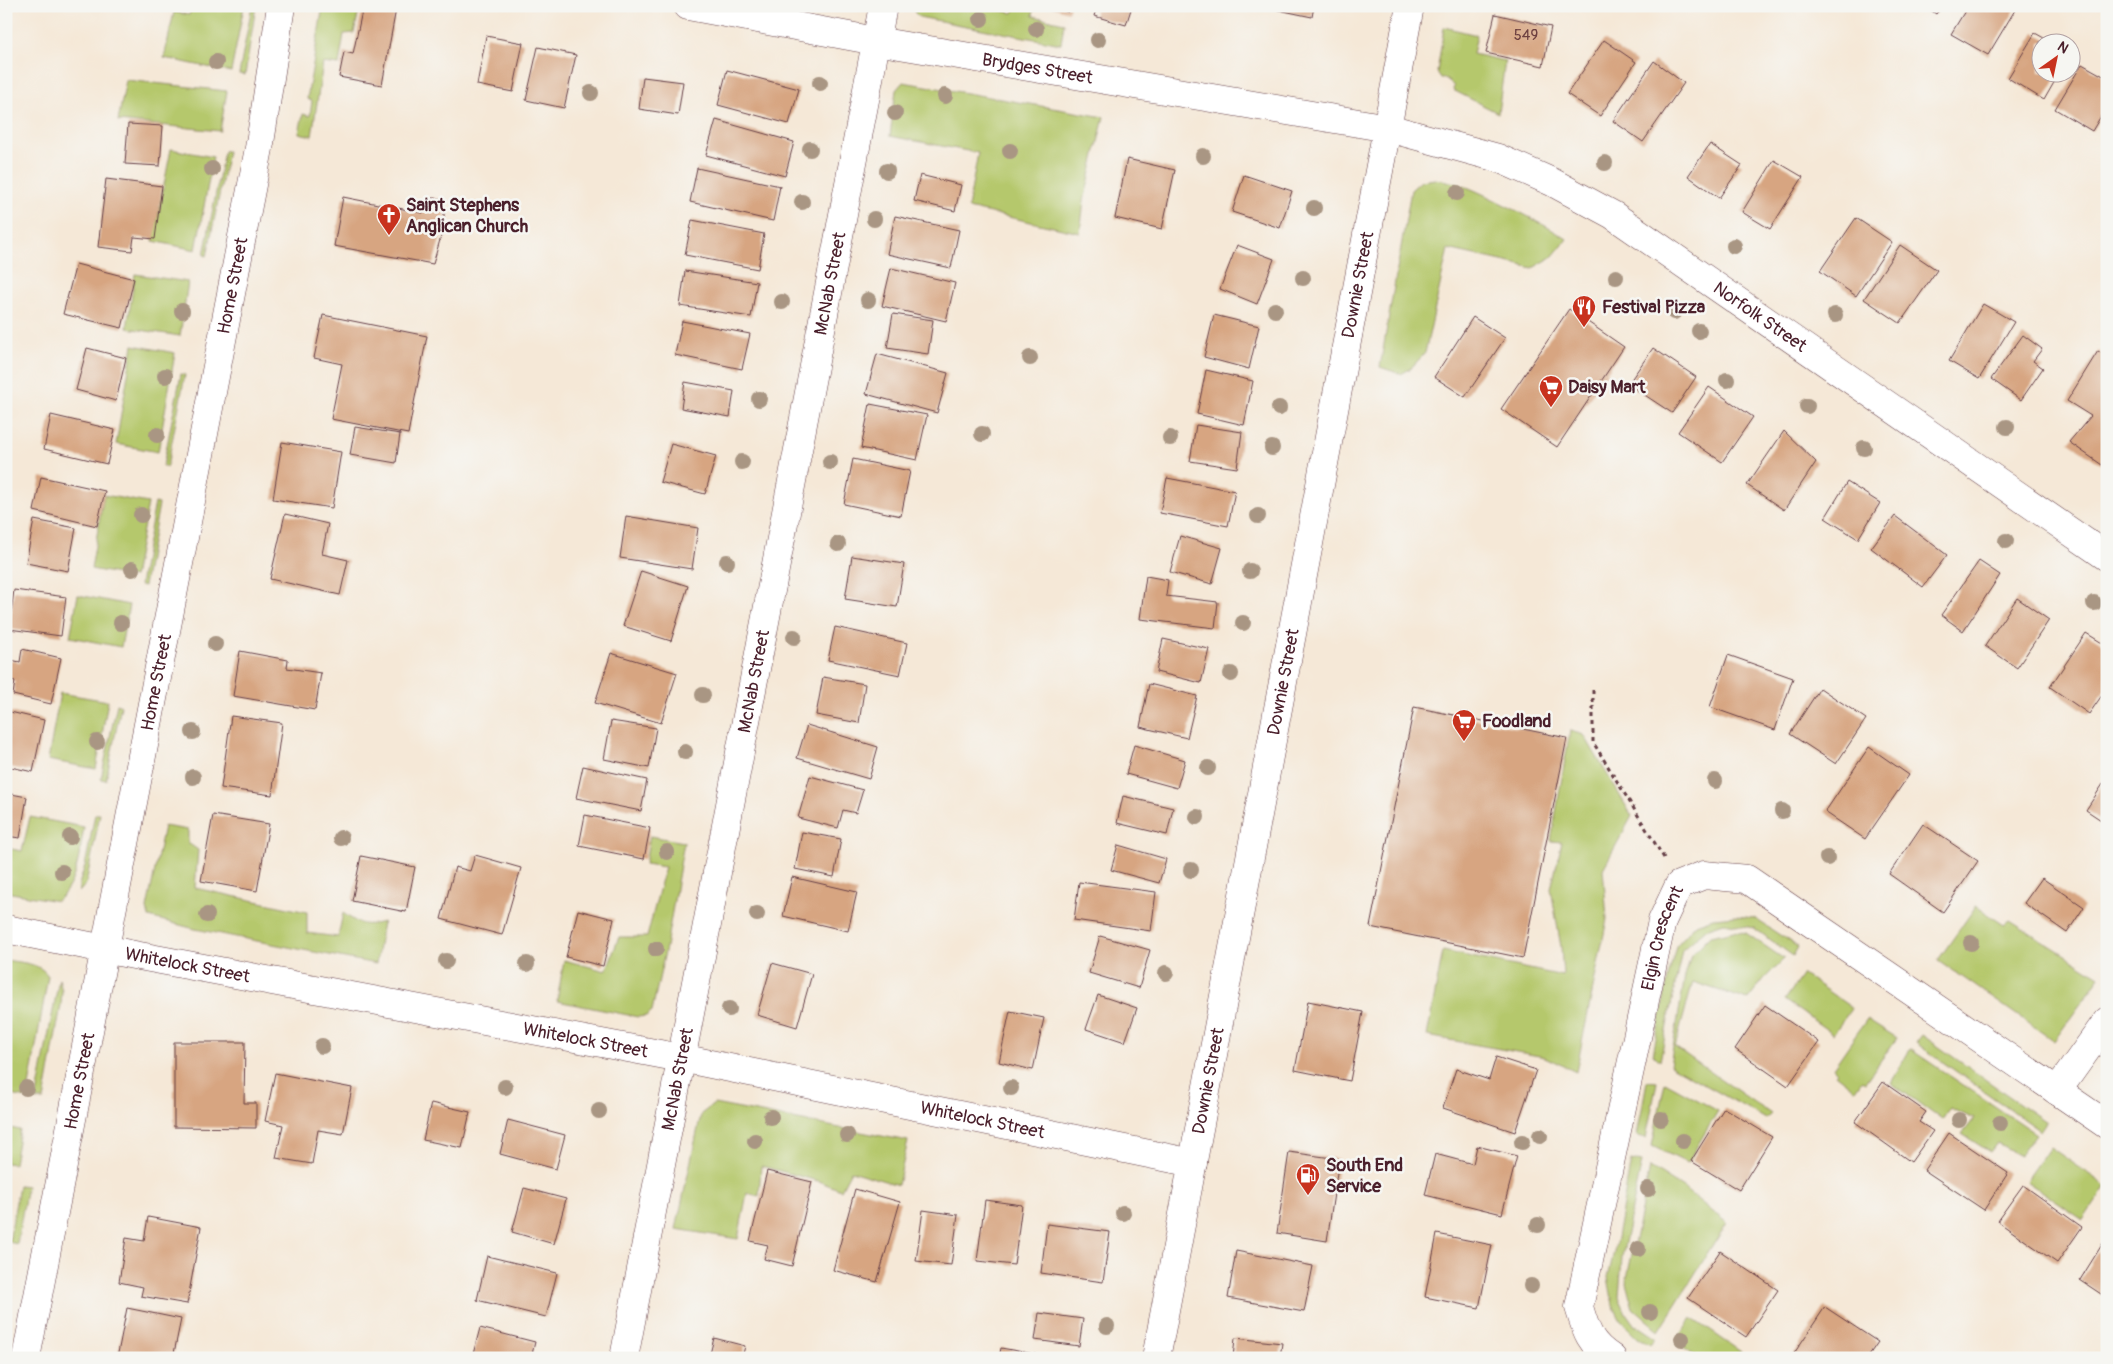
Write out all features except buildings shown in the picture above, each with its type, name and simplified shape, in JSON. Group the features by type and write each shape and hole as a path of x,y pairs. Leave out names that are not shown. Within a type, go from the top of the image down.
{"street":[{"name":"Home Street","path":"26,1358 103,947 136,794 260,143 281,6"},
{"name":"Brydges Street","path":"688,6 876,41 1388,128"},
{"name":"McNab Street","path":"624,1358 883,6"},
{"name":"Downie Street","path":"1156,1358 1410,6"},
{"name":"Norfolk Street","path":"1388,128 1498,158 1552,182 1613,215 2107,556"},
{"name":"Elgin Crescent","path":"1612,1358 1597,1348 1585,1329 1580,1307 1662,921 1679,885 1704,875 1747,879 2107,1125"},
{"name":"Whitelock Street","path":"6,929 103,947 134,955 681,1058 1193,1163"},
{"path":"2057,1091 2107,1021"}],"path":[{"path":"1593,690 1593,742 1639,815 1679,885"}],"green space":[{"path":"192,6 244,6 231,72 164,58 174,12 189,15"},
{"path":"252,6 256,6 245,75 239,74"},
{"path":"323,6 360,6 354,33 344,34 339,65 323,63 312,136 299,133 303,114 310,116 312,101 307,99"},
{"path":"914,6 982,6 1013,13 1016,7 1034,6 1033,16 1064,23 1061,44 919,17 915,13"},
{"path":"1444,27 1477,35 1473,54 1505,61 1498,113 1453,90 1454,86 1444,78 1441,78 1437,72"},
{"path":"126,80 227,91 220,131 118,121"},
{"path":"903,82 1104,117 1084,201 1080,233 968,208 978,153 890,136 896,90"},
{"path":"171,149 213,157 196,250 153,241"},
{"path":"224,151 228,151 207,256 204,255"},
{"path":"1435,179 1453,182 1477,191 1567,239 1552,257 1533,268 1448,249 1425,353 1410,369 1401,374 1380,367 1411,190 1421,181"},
{"path":"135,274 188,282 180,336 127,328"},
{"path":"133,345 175,353 158,452 116,444"},
{"path":"181,374 185,375 167,467 163,466"},
{"path":"104,495 148,503 134,577 91,569"},
{"path":"155,503 159,504 144,586 140,585"},
{"path":"78,595 129,605 121,647 70,637"},
{"path":"60,693 108,701 96,769 48,760"},
{"path":"117,704 121,706 106,780 101,779"},
{"path":"1570,731 1584,735 1632,816 1603,869 1607,919 1576,1072 1545,1057 1427,1036 1443,951 1563,976 1561,947 1551,889 1562,842 1551,841"},
{"path":"95,814 100,814 86,884 79,892 79,884 85,866"},
{"path":"30,817 84,827 79,857 73,877 64,894 57,901 6,892 6,848 22,851"},
{"path":"164,826 188,830 188,843 198,850 195,888 307,912 307,933 338,937 343,913 362,924 383,922 376,964 195,929 149,917 147,908"},
{"path":"650,836 684,842 666,947 652,1011 646,1016 638,1017 557,1001 564,960 606,971 619,937 647,937 665,867 645,864"},
{"path":"1976,906 2004,925 2010,920 2100,977 2054,1041 1938,960"},
{"path":"1737,916 1754,918 1798,947 1793,956 1754,928 1724,923 1706,929 1682,950 1660,1061 1653,1054 1676,946 1696,924 1713,918"},
{"path":"1734,931 1746,933 1784,959 1764,979 1748,1000 1693,982 1675,1047 1771,1114 1766,1119 1670,1065 1685,976 1691,955 1710,936"},
{"path":"6,960 35,966 44,971 48,976 27,1098 6,1094"},
{"path":"1803,974 1852,1008 1833,1034 1785,1000"},
{"path":"59,979 62,991 61,1005 44,1100 36,1100"},
{"path":"1867,1019 1897,1038 1865,1082 1862,1080 1855,1090 1835,1074 1837,1072 1833,1068"},
{"path":"1922,1035 2046,1122 2040,1131 1916,1043"},
{"path":"1910,1049 2036,1134 2020,1155 1997,1143 1990,1152 1962,1134 1974,1119 1950,1108 1942,1120 1891,1083"},
{"path":"1647,1081 1657,1082 1646,1138 1637,1136"},
{"path":"1665,1082 1718,1111 1687,1163 1652,1146"},
{"path":"714,1104 908,1141 898,1185 851,1171 841,1190 818,1181 761,1166 759,1196 747,1193 738,1239 676,1229 701,1114"},
{"path":"6,1127 20,1130 14,1164 6,1163"},
{"path":"2050,1147 2106,1186 2083,1220 2026,1181"},
{"path":"1631,1160 1642,1162 1622,1257 1619,1297 1633,1323 1656,1338 1651,1344 1638,1338 1621,1321 1613,1305 1608,1278"},
{"path":"1650,1167 1683,1188 1727,1223 1659,1331 1633,1308 1626,1283"},
{"path":"19,1185 27,1186 17,1244 9,1242"},
{"path":"1692,1318 1741,1352 1737,1358 1698,1358 1676,1342"}],"place":[{"name":"Saint Stephens Anglican Church","path":"389,236"},
{"name":"Festival Pizza","path":"1584,328"},
{"name":"Daisy Mart","path":"1551,408"},
{"name":"Foodland","path":"1464,742"},
{"name":"South End Service","path":"1308,1196"}]}
